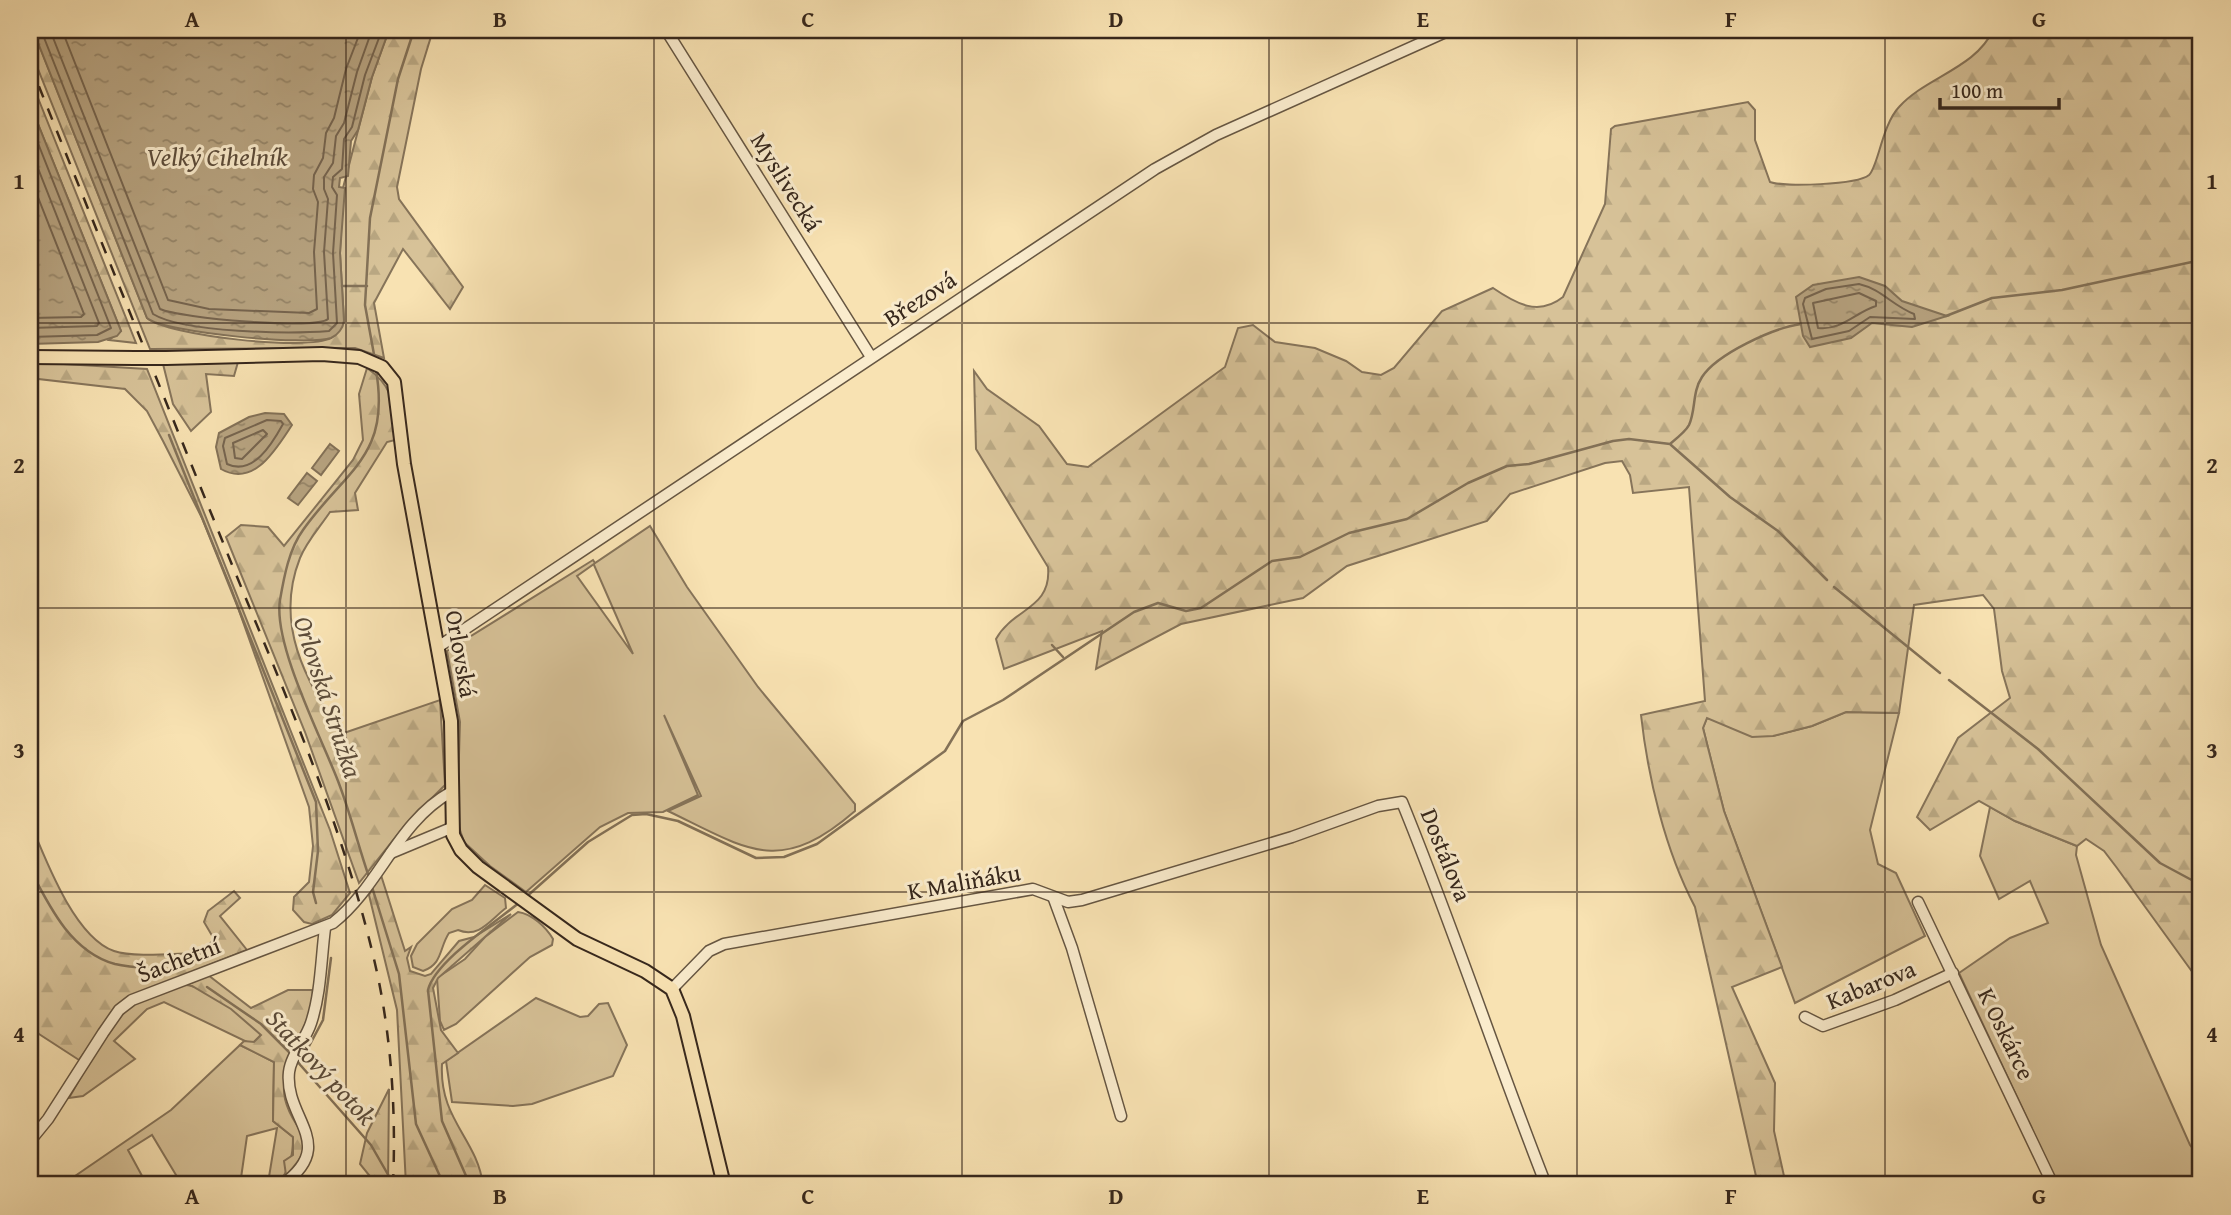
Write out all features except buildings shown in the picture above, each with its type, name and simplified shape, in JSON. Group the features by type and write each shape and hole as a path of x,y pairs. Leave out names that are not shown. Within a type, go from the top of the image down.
{"main road":[{"name":"Orlovská","path":"30,357 135,359 321,354 377,364 397,389 404,464 452,729 451,828"},
{"path":"451,828 465,855 523,900 577,939 645,971 672,989 683,1016 724,1185"}],"street":[{"name":"Myslivecká","path":"666,30 871,357"},
{"name":"Březová","path":"438,647 1155,169 1216,135 1450,30"},
{"name":"Šachetní","path":"30,1141 48,1119 119,1010 132,1000 325,928 348,909 408,827 451,792"},
{"name":"Dostálova","path":"1054,899 1068,902 1082,900 1292,837 1378,806 1402,802 1442,901 1503,1077 1546,1185"},
{"path":"390,853 451,828"},
{"name":"K Maliňáku","path":"672,989 709,951 724,944 1033,890 1054,899 1072,948 1121,1116"},
{"name":"K Oskárce","path":"1918,902 2053,1185"},
{"path":"282,1185 306,1162 309,1146 307,1130 290,1097 294,1057 314,1012 325,928"},
{"name":"Kabarova","path":"1805,1017 1823,1026 1895,1000 1953,973"}],"green space":[{"path":"30,30 33,30 147,318 160,325 208,336 296,343 331,338 336,335 344,321 340,253 343,188 372,77 389,30 433,30 421,69 397,187 399,199 463,287 450,309 403,249 374,303 384,358 355,348 150,349 30,49"},
{"path":"1993,30 2201,30 2201,984 2104,851 2086,839 2077,846 2015,821 1979,801 1930,830 1917,817 1958,738 2010,698 2002,671 1994,609 1983,595 1914,605 1899,713 1846,712 1812,726 1773,736 1752,737 1707,718 1703,728 1724,811 1782,967 1732,987 1775,1083 1774,1131 1786,1185 1758,1185 1695,907 1675,862 1659,813 1641,715 1705,701 1689,487 1633,493 1630,475 1622,461 1605,463 1510,494 1487,521 1347,566 1303,598 1181,624 1096,669 1102,631 1004,669 996,639 1003,629 1044,592 1048,581 1048,567 976,449 974,371 987,389 1039,426 1067,464 1088,467 1225,367 1238,328 1253,325 1275,342 1315,348 1346,361 1362,372 1381,375 1394,368 1442,311 1493,288 1527,306 1545,306 1563,297 1605,204 1611,129 1615,126 1748,102 1755,110 1755,140 1770,182 1820,184 1862,178 1872,171 1888,124 1899,107 1975,54"},
{"path":"30,78 136,343 109,340 121,331 30,104"},
{"path":"30,362 147,369 330,830 350,893 332,915 312,924 304,922 293,910 294,897 309,882 313,846 309,807 231,588 202,518 147,411 125,389 30,378"},
{"path":"238,362 234,376 206,374 211,412 191,431 173,404 163,364"},
{"path":"367,368 384,383 388,391 393,408 395,440 387,442 355,493 358,510 330,512 303,552 293,582 290,606 292,628 305,672 341,734 440,700 445,785 406,824 359,883 305,732 226,537 241,525 268,527 284,546 353,460 363,440 359,394"},
{"path":"650,526 687,587 758,687 855,804 855,811 828,832 805,844 783,850 763,850 720,836 668,811 701,796 664,715 698,795 663,812 628,813 600,827 526,892 490,866 464,842 457,821 460,722 447,651 593,560 595,563","holes":["594,564 633,654 577,576"]},
{"path":"1846,712 1899,713 1870,830 1878,864 1896,873 1925,936 1795,1003 1724,811 1703,728 1707,718 1773,736 1812,726"},
{"path":"1990,807 2015,821 2077,846 2076,855 2101,945 2190,1145 2201,1159 2201,1185 2058,1185 1959,973 2010,938 2048,923 2030,881 1999,899 1980,856"},
{"path":"30,822 63,895 86,930 100,943 114,951 133,954 201,953 214,939 204,922 208,911 234,891 240,898 220,916 247,950 129,997 116,1008 79,1060 39,1034 30,1022 33,1008 30,1003"},
{"path":"380,872 405,951 411,947 407,958 410,971 425,976 431,974 459,941 474,937 511,914 438,978 433,988 441,1030 458,1053 442,1064 446,1100 474,1154 483,1185 406,1185 397,1010 369,895"},
{"path":"485,885 505,898 506,908 478,930 449,933 434,964 423,971 413,967 411,956 417,944 452,909 472,900"},
{"path":"518,912 528,915 543,926 553,939 552,945 530,957 456,1024 444,1030 440,1021 437,978 465,959 485,937"},
{"path":"208,975 251,1008 288,990 313,990 304,1036 287,1070 285,1080 285,1099 304,1143 303,1152 286,1175 284,1161 293,1155 293,1137 273,1121 274,1062 240,1045 244,1041 254,1042 261,1035 231,1009 189,984"},
{"path":"183,985 213,996 261,1035 254,1042 247,1042 164,1002 147,1009 114,1041 135,1059 83,1096 69,1098 99,1046 126,1011 147,997"},
{"path":"536,998 580,1017 588,1016 599,1004 608,1003 627,1045 613,1076 532,1104 513,1106 452,1102 446,1061"},
{"path":"240,1045 274,1062 273,1121 293,1137 290,1163 276,1185 268,1183 277,1128 247,1136 241,1178 246,1179 245,1185 182,1185 152,1135 128,1150 147,1185 62,1185 171,1110"},
{"path":"389,1089 388,1185 374,1185 360,1164 367,1133"}],"water":[{"name":"Velký Cihelník","path":"33,30 389,30 372,77 358,130 351,141 348,176 340,178 339,187 345,188 340,253 344,321 338,333 331,338 318,340 238,337 180,329 147,318"},
{"path":"30,104 121,331 117,336 98,342 30,344"},
{"path":"1859,277 1885,286 1902,301 1947,316 1912,327 1872,323 1851,338 1810,347 1803,336 1796,297 1813,285"},
{"path":"265,413 284,414 292,425 279,445 254,470 233,474 221,469 216,447 219,433 249,417"},
{"path":"330,444 339,451 321,475 312,468"},
{"path":"307,473 317,481 298,505 288,498"}],"waterway":[{"name":"Orlovská Stružka","path":"375,360 365,305 370,218 398,79 414,30"},
{"path":"1946,316 1992,298 2062,290 2201,260"},
{"path":"342,286 367,286"},
{"path":"525,898 588,842 632,815 646,814 678,821 756,858 784,857 817,844 945,751 963,721 1003,700 1134,612 1158,603 1186,611 1201,608 1272,561 1300,557 1349,533 1407,519 1468,483 1507,466 1529,464 1613,441 1629,439 1670,444 1689,425 1699,383 1709,368 1747,343 1801,324"},
{"name":"Orlovská Stružka","path":"369,877 342,793 291,665 280,619 280,600 288,563 298,538 319,509 349,476 371,443 377,423 379,399 376,370"},
{"path":"169,435 316,802 318,851 313,892 316,903"},
{"path":"1671,445 1730,497 1778,531 1827,580"},
{"path":"1834,587 1940,673"},
{"path":"1052,645 1063,657"},
{"path":"1949,680 2038,749 2160,863 2201,885"},
{"name":"Statkový potok","path":"30,869 63,926 86,949 115,964 170,970"},
{"name":"Orlovská Stružka","path":"372,887 399,974 416,1124 444,1185"},
{"path":"470,1185 442,1121 428,990 433,979 454,955 520,902"},
{"path":"300,1063 323,1020 331,958"},
{"name":"Statkový potok","path":"207,987 261,1024 291,1054"},
{"name":"Statkový potok","path":"295,1059 371,1145 394,1185"}],"railway":[{"path":"30,64 289,704 348,866 365,921 387,1028 394,1133 393,1185"}]}
